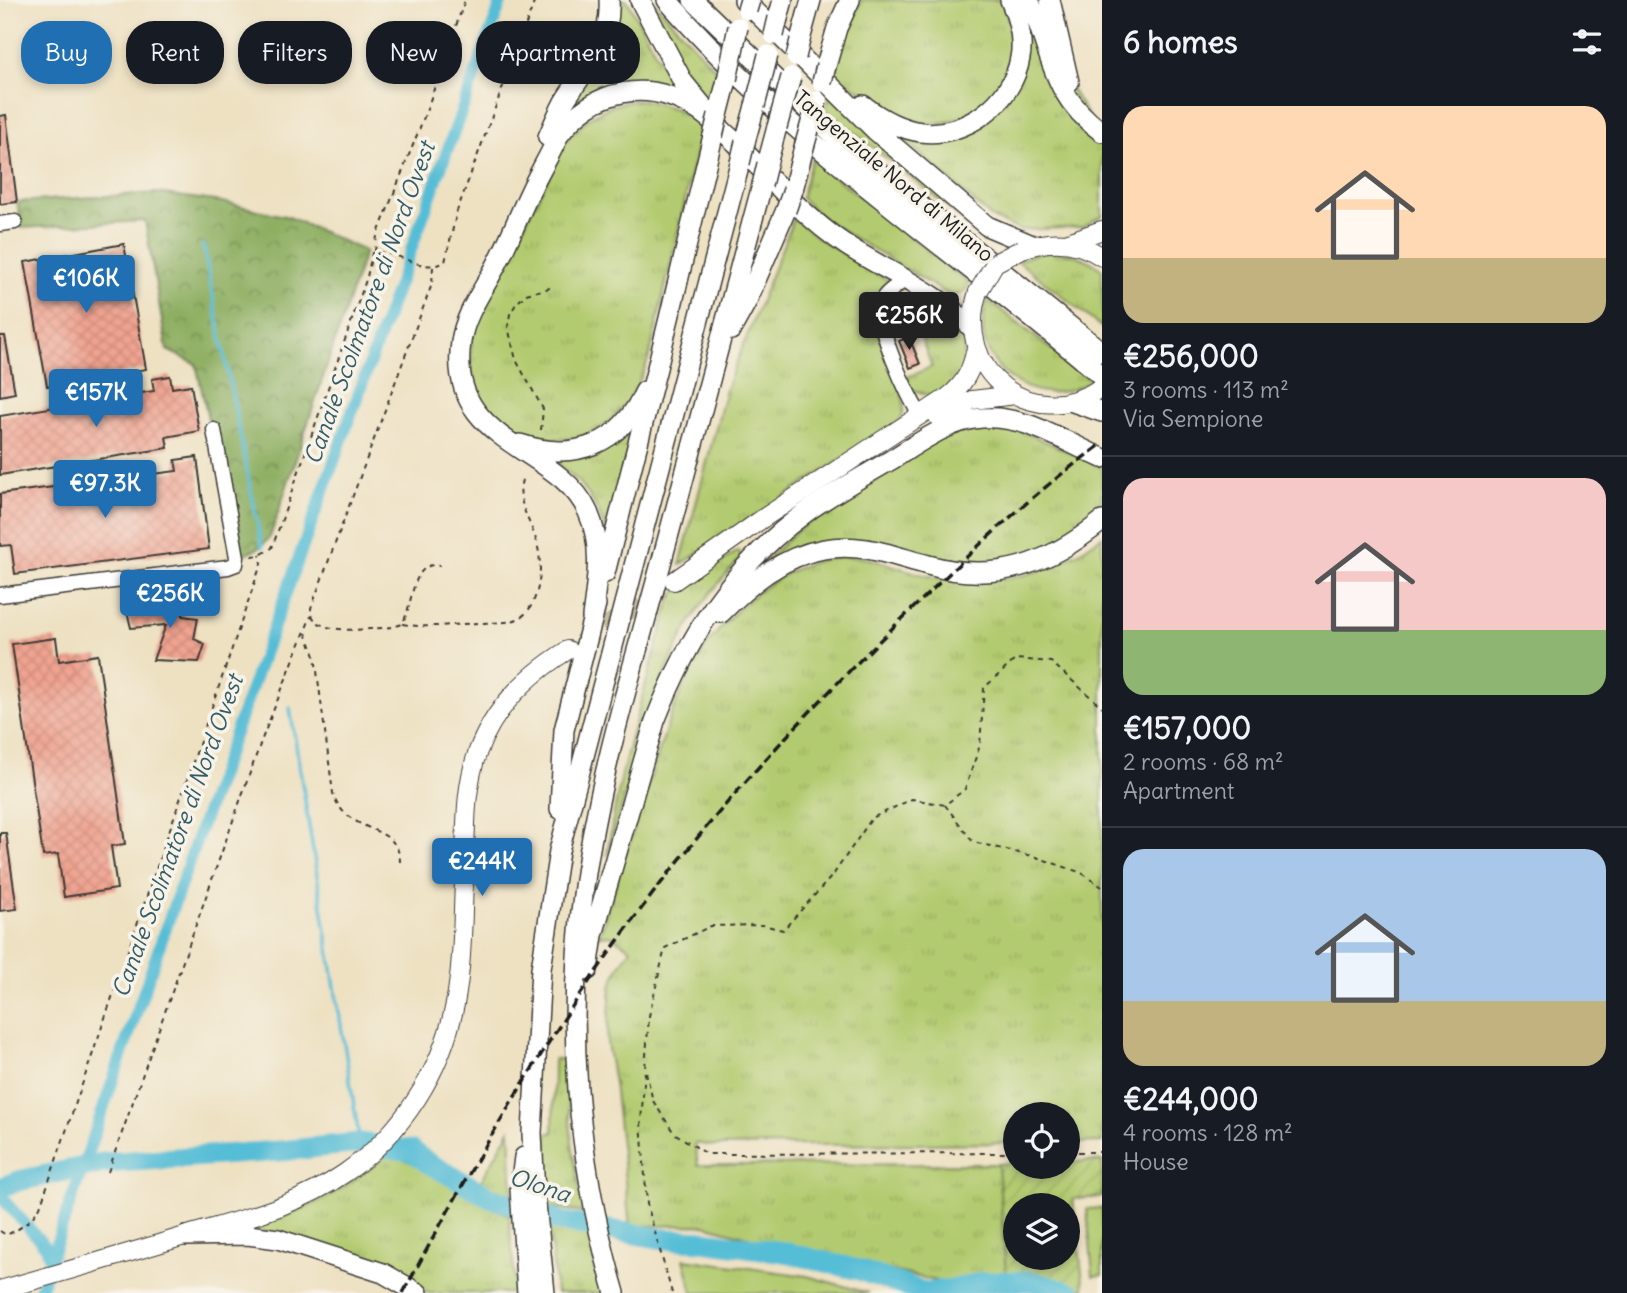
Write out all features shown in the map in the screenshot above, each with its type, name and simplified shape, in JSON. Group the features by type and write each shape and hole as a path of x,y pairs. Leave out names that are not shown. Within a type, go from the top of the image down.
{"highway":[{"path":"531,189 555,121 605,39 610,18 609,0"},
{"path":"640,0 683,82 740,149"},
{"name":"Tangenziale Nord di Milano","path":"667,0 722,57 838,165 1100,385"},
{"name":"Tangenziale Nord di Milano","path":"693,0 842,143 1102,352"},
{"path":"527,1293 530,1230 523,1163 532,1133 541,970 559,851 740,149 755,106 768,55 811,0"},
{"path":"718,356 747,302 786,210 837,28 849,0"},
{"path":"559,851 563,738 644,422 744,10 786,32 860,103 887,122 919,132 942,131 963,126 985,114 1008,88 1020,59 1021,44 1020,27 1010,0"},
{"path":"1029,0 1059,83 1075,107 1102,132"},
{"path":"1050,0 1069,82 1084,106 1102,123"},
{"path":"615,1293 592,1202 579,1103 576,983 579,936 592,840 623,708 791,77 786,32"},
{"path":"786,32 876,131 987,226 1027,247"},
{"path":"592,617 598,557 588,510 568,484 499,435 475,409 461,370 461,341 468,316 565,127 590,104 611,95 640,91 675,99 707,117 818,224 848,246 947,304 972,328"},
{"path":"499,435 538,450 552,452 578,450 610,436 622,426 639,403 667,324"},
{"path":"1073,402 1102,412"},
{"path":"577,1044 593,935 655,721 688,646 713,607 758,553 797,518 843,488 943,430 970,420 983,418 1023,423 1102,458"},
{"path":"688,646 707,624 765,574 778,565 808,553 859,547 944,569 994,572 1049,557 1072,544 1102,521"},
{"path":"530,1230 545,1293"},
{"path":"186,1236 248,1235 278,1239 383,1273 418,1293"}],"main road":[{"path":"1100,385 1073,402 1038,403 1016,395 991,375 976,348 972,328 974,303 995,263 1027,247 1066,243 1102,230"},
{"path":"1066,243 1090,249 1102,257"},
{"path":"674,581 762,519 948,397 962,384 973,365 976,348"},
{"path":"697,566 784,516 962,404 985,398 1016,395"},
{"path":"843,488 897,444"},
{"path":"5,1289 290,1203 327,1185 360,1162 390,1133 417,1100 434,1069 455,1004 460,966 468,791 479,749 491,724 508,700 529,678 568,650"}],"lane":[{"path":"904,280 885,295 879,315 911,402 920,416"},
{"path":"0,595 236,564 215,430"}],"path":[{"path":"375,252 377,236 426,112 465,0"},
{"path":"237,557 260,555 272,548 372,253 386,252 433,266 444,261 457,211 536,0"},
{"path":"108,1172 262,739 311,616 311,608 432,284 433,266"},
{"path":"541,430 544,409 516,360 508,327 510,314 526,294 550,288"},
{"path":"311,616 323,627 341,629 393,627 402,624 514,622 530,610 538,584 537,543 521,503 520,483 523,477"},
{"path":"0,1231 6,1235 22,1227 40,1207 260,567 260,555"},
{"path":"402,624 423,568 430,564 440,565"},
{"path":"305,632 315,656 337,807 354,821 387,837 400,851 400,862"},
{"path":"945,805 965,789 980,746 984,688 1016,659 1051,662 1102,707"},
{"path":"672,1293 647,1204 641,1122 649,1016 665,948 711,926 763,925 783,930 833,875 872,818 912,799 945,805 974,842 1036,857 1082,873 1102,887"},
{"path":"645,1068 653,1101 674,1133 707,1154 1003,1153"},
{"path":"1080,1152 1102,1152"}],"green space":[{"path":"616,0 627,0 638,21 607,21"},
{"path":"647,0 652,0 717,71 708,105 691,85"},
{"path":"862,0 1000,0 1008,21 1011,42 1008,63 1000,82 988,99 971,112 952,120 919,122 891,112 835,75 852,19"},
{"path":"1020,6 1102,139 1102,216 1083,227 1020,230 992,218 900,136 911,136 1006,101"},
{"path":"640,24 674,87 569,108 579,84 640,84"},
{"path":"831,90 1005,241 995,244 826,110"},
{"path":"644,100 676,109 702,125 650,354 643,374 621,410 605,425 589,434 552,439 512,428 500,422 490,412 477,389 471,364 475,324 568,138 584,122 602,110 622,103"},
{"path":"812,159 969,283 966,289 959,294 949,295 824,219 801,198"},
{"path":"156,193 222,202 289,217 365,251 270,537 256,549 243,554 238,555 196,364 167,350 145,221 22,228 17,202"},
{"path":"794,218 818,238 889,281 879,299 876,318 880,337 901,392 904,407 900,421 680,565 726,389"},
{"path":"1052,252 1078,256 1102,270 1102,328 1018,261 1035,254"},
{"path":"912,293 947,316 963,341 962,372 937,398 911,389 906,377 932,367 913,316 886,325 892,304"},
{"path":"988,300 1091,380 1070,390 1048,392 1028,388 1010,377 995,363 986,344 983,323"},
{"path":"636,420 606,533 597,509 584,488 547,456"},
{"path":"1003,426 1031,435 1102,467 1102,511 1056,545 1006,562 957,564 879,543 757,569 793,534 911,454 934,441 972,427"},
{"path":"1102,536 1102,1142 1080,1143 1080,1102 1003,1102 1003,1143 714,1146 695,1143 698,1165 998,1164 1003,1270 1006,1272 941,1282 762,1241 705,1225 630,1226 607,1043 611,986 631,949 610,935 599,936 670,717 699,657 746,602 787,573 810,563 857,557 952,580 997,580 1041,570 1082,550"},
{"path":"738,551 742,557 699,609 667,668 639,748 607,856 626,757 672,595"},
{"path":"554,1059 564,1059 573,1151 584,1213 548,1206 547,1133 553,1133"},
{"path":"510,1130 513,1196 480,1183"},
{"path":"388,1153 413,1163 509,1215 516,1293 428,1293 397,1275 251,1227 291,1214 324,1199"},
{"path":"1102,1161 1102,1197 1080,1199 1080,1193 1003,1193 1003,1232 998,1164 1003,1164 1003,1179 1080,1179 1080,1162"},
{"path":"1102,1208 1102,1275 1093,1276 1087,1209"},
{"path":"549,1225 588,1234 603,1293 556,1293"},
{"path":"1080,1256 1084,1289 1006,1272 1080,1270"},
{"path":"684,1259 807,1276 869,1293 693,1293"}],"building":[{"path":"6,115 17,202 0,204 0,116"},
{"path":"124,244 146,369 47,386 25,262"},
{"path":"0,336 5,336 15,393 0,396"},
{"path":"909,337 920,364 910,368 899,341"},
{"path":"170,376 172,388 191,385 199,431 166,437 168,448 0,475 0,416 154,391 152,379"},
{"path":"197,457 209,549 15,574 11,545 0,546 0,494 177,471 175,460"},
{"path":"182,600 183,616 198,618 194,639 205,644 199,662 153,660 166,625 131,628 126,607"},
{"path":"56,638 59,661 98,655 125,844 111,846 117,889 64,897 58,854 43,856 12,644"},
{"path":"0,833 6,833 17,909 0,911"}],"waterway":[{"name":"Canale Scolmatore di Nord Ovest","path":"39,1293 202,824 502,0"},
{"path":"203,245 262,547"},
{"path":"290,708 360,1143"},
{"name":"Olona","path":"0,1188 18,1181 103,1163 360,1143 412,1151 428,1163 490,1197 563,1222 664,1239 703,1241 784,1252 859,1270 926,1293 985,1282 1031,1281 1071,1293"},
{"path":"0,1196 46,1247 50,1260"}],"tunnel":[{"path":"580,643 674,581"}],"railway":[{"path":"403,1293 489,1140 550,1040 616,943 710,822 805,717 952,570 1050,483 1102,444"}]}
